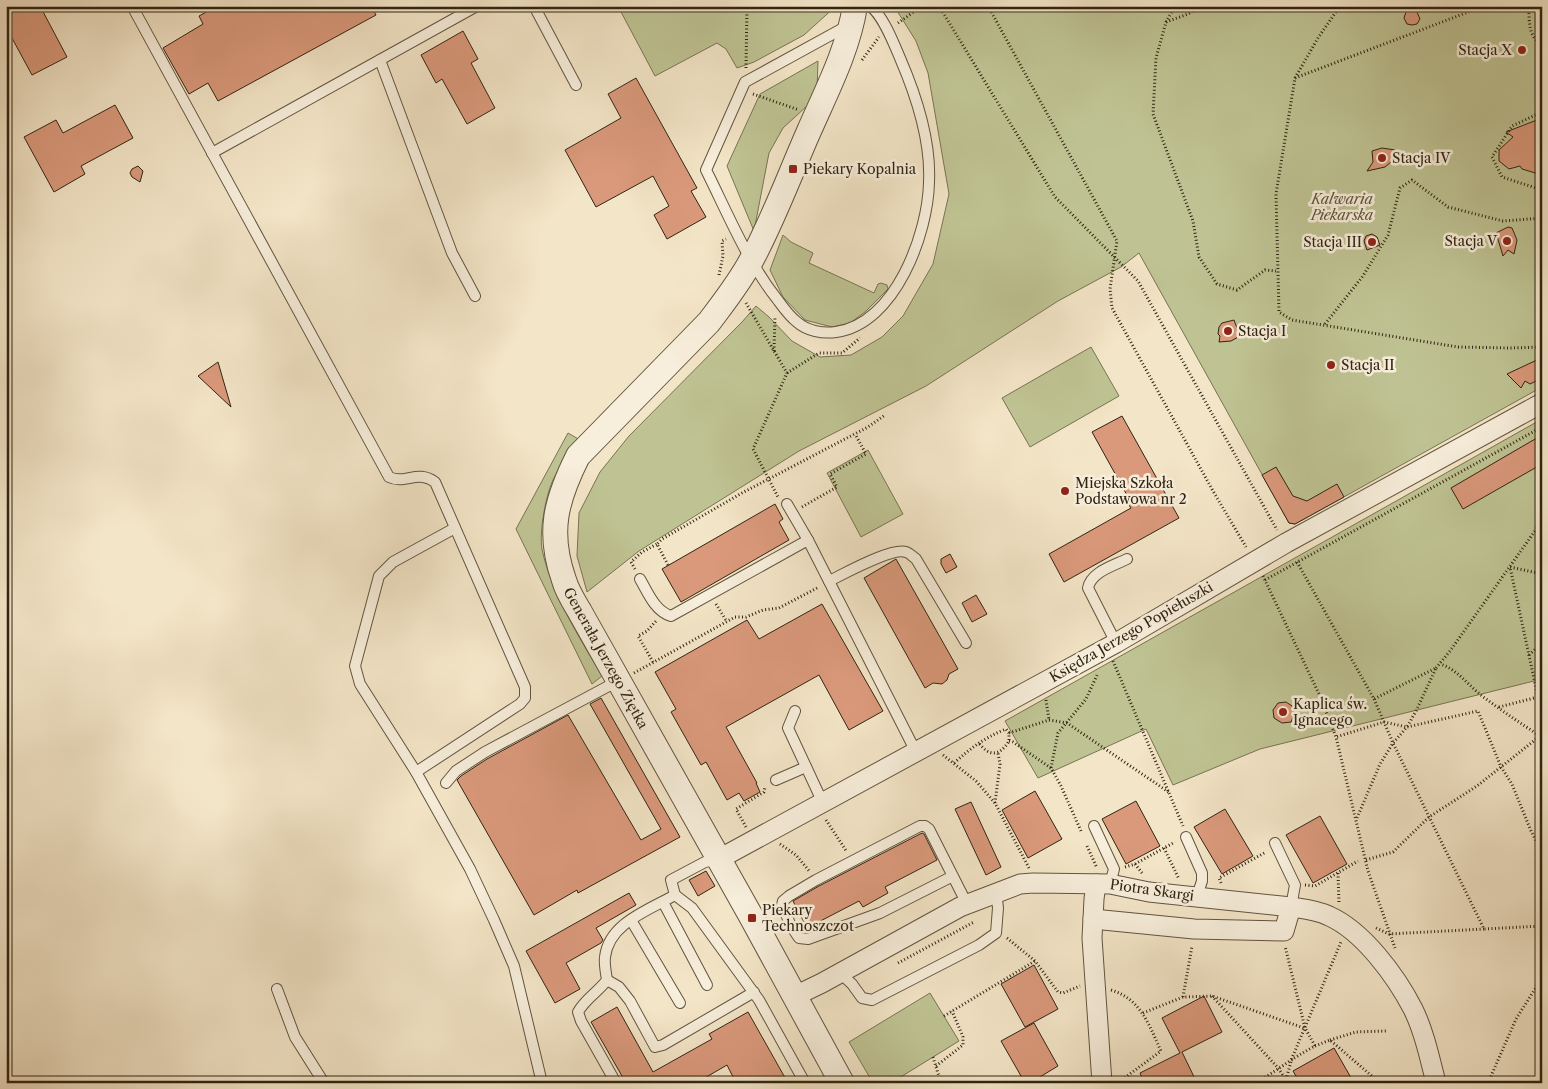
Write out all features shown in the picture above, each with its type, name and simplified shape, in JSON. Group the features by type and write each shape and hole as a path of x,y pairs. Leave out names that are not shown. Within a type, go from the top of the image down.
{"street":[{"name":"Generała Jerzego Ziętka","path":"842,1083 719,859 624,678 564,582 554,540 560,497 578,456 709,322 726,300 751,261 768,227 832,77 854,15"},
{"name":"Księdza Jerzego Popiełuszki","path":"719,859 823,810 916,752 1116,643 1286,543 1542,403"},
{"name":"Piotra Skargi","path":"795,996 935,920 996,892 1033,882 1102,881 1148,892 1291,907 1312,910 1329,916 1343,917 1381,960 1413,1009 1436,1083"},
{"path":"1102,881 1093,919 1092,938 1102,1083"},
{"path":"1093,919 1194,930 1284,931 1291,907"}],"lane":[{"path":"132,6 389,477 396,480 418,476 428,477 435,482 526,687 524,698 520,704 416,772"},
{"path":"212,153 477,6"},
{"path":"534,6 576,85"},
{"path":"854,15 819,40 746,82 706,170 751,261 766,285 798,323 812,331 828,333 844,331 862,323 890,296 917,247 927,208 930,182 926,142 920,115 914,94 896,50 875,9 870,6"},
{"path":"380,60 452,253 475,296"},
{"path":"789,508 808,540 916,752"},
{"path":"455,528 393,562 379,576 355,666 360,684 416,772 470,869 514,966 542,1083"},
{"path":"640,578 662,614 671,616 808,540"},
{"path":"829,581 882,556 896,551 906,552 916,559 966,643"},
{"path":"1116,643 1088,588 1089,582 1094,577 1127,559"},
{"path":"446,783 456,771 485,752 624,678"},
{"path":"796,711 788,728 806,766 823,810"},
{"path":"776,780 806,766"},
{"path":"953,876 880,913 808,940 799,938 791,926 782,905 783,901 816,880 915,829 925,826 929,829 953,876 967,904"},
{"path":"1094,826 1114,869 1102,881"},
{"path":"1186,837 1202,873 1202,881 1197,896"},
{"path":"1276,845 1295,885 1291,907"},
{"path":"719,859 705,862 671,880 675,895 692,908 754,992 805,1083"},
{"path":"840,973 852,984 862,998 872,1000 979,945 996,933 998,908 996,892"},
{"path":"616,1083 581,1022 578,1012 584,1002 598,991 607,980 604,958 612,936 631,920 675,895"},
{"path":"663,902 707,985"},
{"path":"631,920 680,1003"},
{"path":"607,980 619,987 630,1002 655,1047 662,1045 754,992"},
{"path":"277,989 296,1037 324,1083"}],"path":[{"path":"746,82 747,6"},
{"path":"939,6 1055,197 1138,281 1286,543"},
{"path":"988,6 1117,241 1110,290 1112,308 1213,490 1255,561 1319,694 1336,737 1366,860 1389,934 1398,955"},
{"path":"1175,6 1166,22 1156,58 1153,114 1161,140 1193,222 1198,257 1217,284 1237,290 1265,270 1276,271"},
{"path":"1166,22 1188,14 1200,6"},
{"path":"1340,6 1318,38 1295,78 1276,194 1276,271 1279,312 1292,320 1458,347 1542,347"},
{"path":"1295,78 1484,6"},
{"path":"1529,6 1528,24 1538,42 1542,44"},
{"path":"892,20 895,26"},
{"path":"1542,112 1512,126 1492,157 1502,177 1539,189 1542,187"},
{"path":"1325,324 1363,276 1388,235 1400,188 1412,180 1448,207 1503,221 1542,218"},
{"path":"742,296 787,373"},
{"path":"772,309 775,314 774,351"},
{"path":"855,434 866,454 830,474 837,487 789,508 779,499 753,450 787,373 819,353 842,353 863,336"},
{"path":"640,578 631,562 642,552 768,479 855,434 885,415"},
{"path":"1265,580 1542,427"},
{"path":"1374,699 1436,668 1440,664 1542,521"},
{"path":"657,544 668,565"},
{"path":"1296,562 1374,699 1392,743 1484,929"},
{"path":"1510,567 1542,574"},
{"path":"1510,567 1540,697 1542,716"},
{"path":"624,678 735,618 746,618 763,610 779,608 829,581"},
{"path":"711,595 727,622"},
{"path":"653,662 638,636 647,631 662,614"},
{"path":"1529,655 1542,643"},
{"path":"1107,661 1112,659 1170,793 1186,837 1136,864 1121,868"},
{"path":"1366,860 1393,852 1429,818 1477,786 1541,736 1468,685 1450,667 1440,664"},
{"path":"1356,818 1380,764 1392,743 1407,727 1436,668"},
{"path":"1051,768 1058,733 1086,699 1099,670"},
{"path":"1046,694 1049,720"},
{"path":"1498,707 1540,697"},
{"path":"1336,737 1384,722 1407,727 1478,711 1501,767 1512,784 1531,831 1542,852"},
{"path":"1009,733 1049,720 1067,723 1170,793"},
{"path":"954,763 979,743 990,735 1006,729 1009,733 1009,742 998,753 992,754 987,752 979,743"},
{"path":"1009,742 1013,742 1051,768 1081,832"},
{"path":"949,749 940,754 976,781 995,803 1031,872"},
{"path":"995,803 1000,764 998,753"},
{"path":"823,810 853,861"},
{"path":"1085,840 1102,881"},
{"path":"776,843 796,855 816,880"},
{"path":"1224,888 1219,878 1276,845"},
{"path":"1164,848 1181,884"},
{"path":"1295,885 1315,886 1358,861"},
{"path":"1285,1081 1343,917 1338,872"},
{"path":"1389,934 1542,926"},
{"path":"1183,997 1194,930"},
{"path":"1284,931 1286,951 1305,1028 1315,1046"},
{"path":"996,933 1003,935 1035,962 1058,992 1063,993 1085,984 1096,986 1122,994 1143,1012 1161,1051 1118,1083"},
{"path":"944,1016 1035,962"},
{"path":"1488,1083 1516,1019 1542,978"},
{"path":"1143,1012 1183,997 1212,996 1305,1028"},
{"path":"1212,996 1279,1069 1285,1081"},
{"path":"936,1066 963,1046 963,1037 952,1011"},
{"path":"1256,1083 1279,1069 1292,1058 1315,1046 1356,1032 1386,1031"},
{"path":"1330,1040 1380,1083"},
{"path":"933,1057 940,1083"}],"green space":[{"path":"627,6 836,6 804,35 754,62 737,68 726,49 717,43 655,76 620,10"},
{"name":"Kalwaria Piekarska","path":"894,6 1542,6 1542,387 1295,524 1289,523 1139,253 1121,267 1058,301 926,386 799,451 639,551 587,592 577,556 579,513 600,472 629,436 756,306 792,341 820,357 851,355 882,337 903,316 933,264 949,194 928,73 916,41"},
{"path":"818,61 817,91 807,106 783,128 769,153 754,231 727,166 760,94"},
{"path":"783,235 791,242 813,253 809,263 874,293 878,284 881,283 887,285 888,289 865,312 850,323 832,327 805,320 783,297 770,270"},
{"path":"1091,347 1119,396 1030,447 1002,398"},
{"path":"1542,419 1542,679 1260,749 1173,785 1146,729 1038,778 1005,721"},
{"path":"568,433 580,440 566,458 551,485 542,523 541,542 546,565 559,598 602,676 592,684 516,529"},
{"path":"868,450 903,514 861,537 827,473"},
{"path":"930,993 959,1041 891,1083 873,1083 849,1042"}],"building":[{"path":"6,6 40,6 67,57 32,75 6,27"},
{"path":"217,6 371,6 376,15 218,101 208,83 189,94 163,48 203,24 199,16"},
{"path":"1407,9 1417,12 1420,19 1417,24 1407,24 1404,18"},
{"path":"463,31 478,59 471,63 495,108 467,124 442,79 436,83 421,55"},
{"path":"636,78 697,188 691,191 706,217 667,239 654,215 669,206 653,176 596,207 565,150 621,118 608,94"},
{"path":"115,105 133,138 81,166 85,174 54,192 24,137 56,120 63,133"},
{"path":"1542,118 1542,175 1522,169 1520,166 1509,169 1499,161 1499,150 1513,137 1506,132"},
{"name":"Stacja IV","path":"1382,148 1395,150 1392,155 1397,157 1385,167 1367,171 1373,162 1372,151"},
{"path":"138,166 143,171 140,182 132,177 130,173 132,169"},
{"name":"Stacja V","path":"1508,227 1512,228 1517,240 1514,254 1508,250 1503,256 1496,233"},
{"name":"Stacja III","path":"1372,234 1377,237 1380,245 1367,250 1364,241 1366,236"},
{"name":"Stacja I","path":"1234,320 1240,336 1231,341 1219,342 1219,327 1222,323"},
{"path":"1539,359 1542,366 1542,378 1530,384 1525,381 1521,388 1507,374"},
{"path":"218,362 231,407 198,376"},
{"path":"1122,416 1179,518 1064,582 1049,554 1131,508 1125,499 1128,497 1092,432"},
{"path":"1542,435 1542,464 1463,509 1451,488"},
{"path":"1276,467 1293,496 1307,501 1337,484 1344,497 1295,524 1289,523 1262,475"},
{"path":"775,504 783,519 779,522 789,540 681,602 662,569"},
{"path":"950,554 957,567 946,573 941,564 941,559"},
{"path":"896,559 958,669 949,674 947,680 942,684 933,683 925,688 864,578"},
{"path":"976,595 987,614 972,622 962,603"},
{"path":"822,604 883,711 849,730 819,675 726,727 757,783 760,792 744,801 739,793 727,800 706,762 701,765 671,712 676,709 655,672 747,620 759,639"},
{"path":"601,698 680,837 578,893 577,890 534,915 457,780 487,759 568,715 641,840 661,829 590,704"},
{"name":"Kaplica św. Ignacego","path":"1286,702 1292,706 1294,715 1291,722 1282,723 1274,718 1273,710 1278,703"},
{"path":"1035,791 1062,839 1028,858 1002,810"},
{"path":"1136,801 1160,846 1126,864 1102,819"},
{"path":"971,802 1001,867 986,875 955,809"},
{"path":"1225,809 1253,856 1222,874 1194,827"},
{"path":"1320,816 1347,864 1313,883 1286,835"},
{"path":"922,833 937,860 885,887 888,893 863,907 859,901 807,928 793,901"},
{"path":"706,871 715,886 698,896 689,880"},
{"path":"629,893 636,905 596,928 603,940 601,943 566,963 580,989 555,1003 526,951"},
{"path":"1034,965 1058,1009 1025,1027 1001,984"},
{"path":"1204,996 1222,1032 1182,1052 1197,1083 1144,1083 1140,1073 1180,1053 1162,1018"},
{"path":"617,1007 653,1072 712,1039 709,1034 748,1012 788,1083 736,1083 727,1065 696,1083 626,1083 591,1022"},
{"path":"1034,1023 1058,1066 1030,1083 1025,1083 1001,1041"},
{"path":"1334,1048 1354,1083 1300,1083 1293,1071"}],"place":[{"name":"Stacja X","path":"1522,50"},
{"name":"Stacja IV","path":"1382,158"},
{"name":"Piekary Kopalnia","path":"793,169"},
{"name":"Stacja V","path":"1507,241"},
{"name":"Stacja III","path":"1372,242"},
{"name":"Stacja I","path":"1228,331"},
{"name":"Stacja II","path":"1331,365"},
{"name":"Miejska Szkoła Podstawowa nr 2","path":"1065,491"},
{"name":"Kaplica św. Ignacego","path":"1283,712"},
{"name":"Piekary Technoszczot","path":"752,918"}]}
